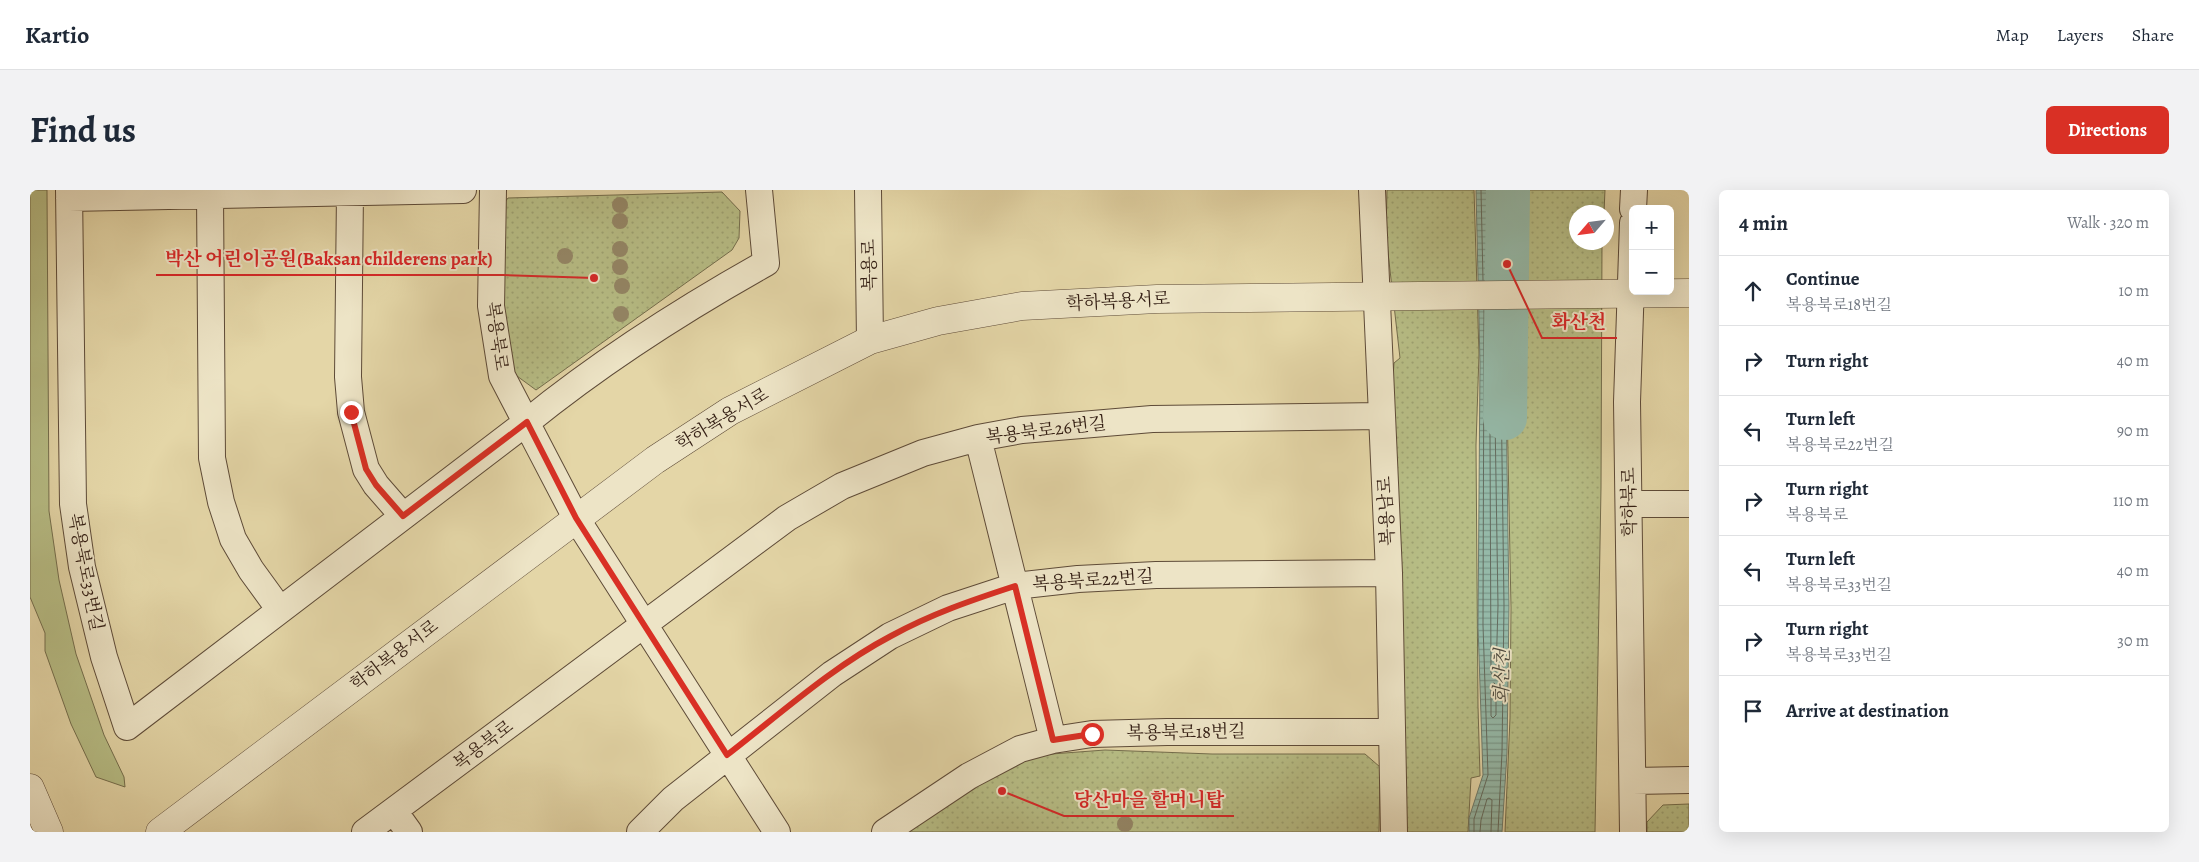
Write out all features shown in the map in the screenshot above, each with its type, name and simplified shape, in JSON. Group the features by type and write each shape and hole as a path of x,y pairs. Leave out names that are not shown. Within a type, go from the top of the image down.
{"street":[{"path":"69,194 210,196 463,190"},
{"name":"복용북로","path":"493,190 491,306 502,376 576,518 777,832"},
{"name":"복용북로33번길","path":"69,194 73,504 82,567 104,657 127,727 577,382 688,307 766,262 759,190"},
{"name":"복용로","path":"868,190 870,340"},
{"name":"복용남로","path":"1372,190 1387,298 1382,416 1389,573 1394,832"},
{"path":"1634,190 1634,205"},
{"path":"350,192 348,377 351,412 366,469 376,485 403,516"},
{"path":"210,196 212,458 221,502 233,539 251,570 280,610"},
{"name":"학하복용서로","path":"160,832 655,460 730,411 870,340 938,321 1022,306 1157,298 1387,298 1629,294"},
{"name":"학하북로","path":"1629,294 1627,402 1633,832"},
{"path":"1674,294 1689,294"},
{"name":"복용북로26번길","path":"644,625 787,518 842,486 923,454 978,438 1022,430 1152,419 1382,416"},
{"path":"978,438 1053,740"},
{"path":"1629,504 1689,504"},
{"name":"복용북로22번길","path":"727,755 832,674 890,636 948,608 1015,586 1078,579 1156,575 1389,573"},
{"name":"복용북로","path":"366,832 644,625"},
{"name":"복용북로18번길","path":"885,832 969,776 1020,749 1053,740 1092,734 1167,732 1392,732"},
{"path":"640,832 673,799 727,755"},
{"path":"1633,781 1689,780"},
{"path":"30,788 49,832"},
{"path":"394,811 409,832"}],"green space":[{"path":"30,190 47,190 49,511 59,580 76,654 104,735 124,777 125,787 96,777 71,724 45,651 45,633 30,597"},
{"path":"1387,190 1474,190 1479,354 1476,445 1480,776 1471,778 1468,832 1402,832 1392,393 1394,363 1400,358 1386,235"},
{"path":"1507,190 1605,190 1604,205 1569,205 1569,250 1602,250 1601,488 1595,832 1505,832 1510,718 1511,608 1504,249"},
{"path":"722,192 740,211 739,238 732,250 536,390 506,368 497,212 508,198"},
{"path":"1105,750 1212,754 1365,754 1380,767 1379,832 898,832 1025,756"},
{"path":"1689,804 1689,832 1647,832 1647,822 1663,805"}],"water":[{"path":"1476,190 1506,190 1504,253 1509,606 1507,753 1502,832 1469,832 1469,818 1483,775 1478,626 1480,364"}],"waterway":[{"name":"화산천","path":"1505,418 1508,190"}],"place":[{"name":"화산천","path":"1507,264"},
{"name":"박산 어린이공원(Baksan childerens park)","path":"594,278"},
{"name":"당산마을 할머니탑","path":"1002,791"}],"route":[{"path":"351,412 366,469 376,485 403,516 527,422 576,518 727,755 832,674 890,636 948,608 1015,586 1053,740 1092,734"}]}
